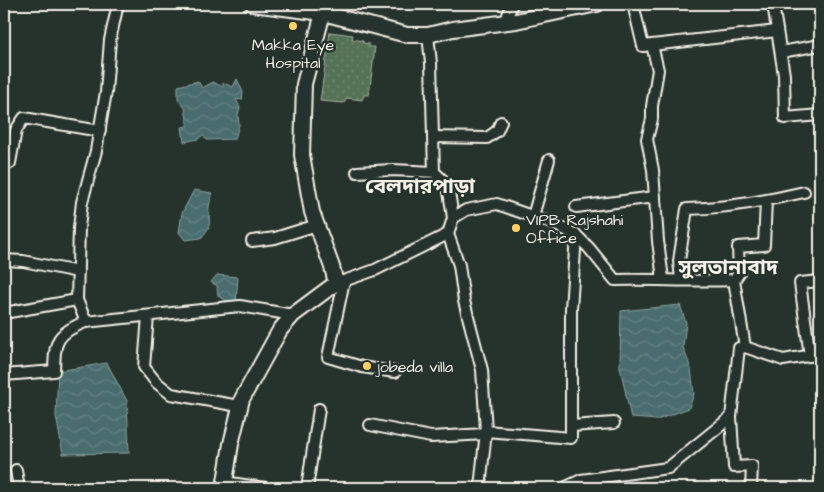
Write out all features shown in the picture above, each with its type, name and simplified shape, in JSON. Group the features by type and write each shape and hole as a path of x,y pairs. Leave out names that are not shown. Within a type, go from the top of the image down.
{"main road":[{"path":"253,4 322,8 407,36 428,35 453,29 505,23 598,4"},
{"path":"224,485 239,406 280,330 293,315 340,282 332,267 312,212 302,155 304,84 322,8"}],"street":[{"path":"85,322 77,300 78,228 82,202 100,130 106,92 110,40 118,4"},
{"path":"505,23 512,4"},
{"path":"633,4 643,46 777,31"},
{"path":"773,4 784,75 784,118 820,115"},
{"path":"428,35 431,63 434,172"},
{"path":"652,45 658,70 652,106 652,119 647,139 654,170 663,279"},
{"path":"781,52 820,46"},
{"path":"4,162 10,162 16,130 24,118 100,130"},
{"path":"433,137 487,138 497,131 501,122"},
{"path":"533,216 549,160"},
{"path":"357,172 393,170 434,172 448,185 453,218 448,234 459,265 464,301 482,370 486,433 480,488"},
{"path":"680,280 679,261 687,209 766,201 804,192"},
{"path":"576,207 655,197"},
{"path":"745,348 734,280 739,273 738,247 764,245 766,201"},
{"path":"453,218 466,210 497,204 552,222 576,235 589,248 614,280 734,280"},
{"path":"252,241 274,238 317,225"},
{"path":"395,372 362,367 328,357 340,282 375,270 448,234"},
{"path":"370,425 431,437 486,433 571,438 571,308 576,235"},
{"path":"4,260 23,261 78,272"},
{"path":"751,488 752,466 734,467 731,417 739,348 745,348 783,360 815,355 800,283 820,281"},
{"path":"4,313 77,300"},
{"path":"4,375 54,371 56,343 59,338 68,330 85,322 240,306 293,315"},
{"path":"148,316 144,367 156,382 171,394 239,406"},
{"path":"307,488 319,409"},
{"path":"564,488 581,480 668,468 731,417"},
{"path":"571,426 614,423"},
{"path":"16,470 19,488"},
{"path":"224,485 264,488"}],"green space":[{"path":"330,32 353,35 352,39 363,41 363,43 369,44 369,47 375,47 369,95 364,95 362,100 347,98 344,103 320,101"}],"water":[{"path":"237,79 243,92 242,100 236,99 240,108 238,114 239,125 235,139 207,140 203,135 198,139 184,142 182,127 188,126 185,108 178,100 178,86 198,81 202,88 213,82 223,87 223,83 233,87"},
{"path":"194,190 212,193 209,208 209,224 208,229 201,238 185,240 179,232 182,213"},
{"path":"217,275 238,277 236,302 227,301 218,296 217,286 211,282"},
{"path":"680,305 686,323 683,347 691,369 694,394 689,408 657,420 631,418 620,367 621,311"},
{"path":"107,363 127,401 129,453 63,454 56,416 58,371"}],"place":[{"name":"Makka Eye Hospital","path":"293,26"},
{"name":"VIPB Rajshahi Office","path":"516,228"},
{"name":"jobeda villa","path":"367,366"}],"district":[{"name":"বেলদারপাড়া","path":"420,186"},
{"name":"সুলতানাবাদ","path":"728,267"}]}
